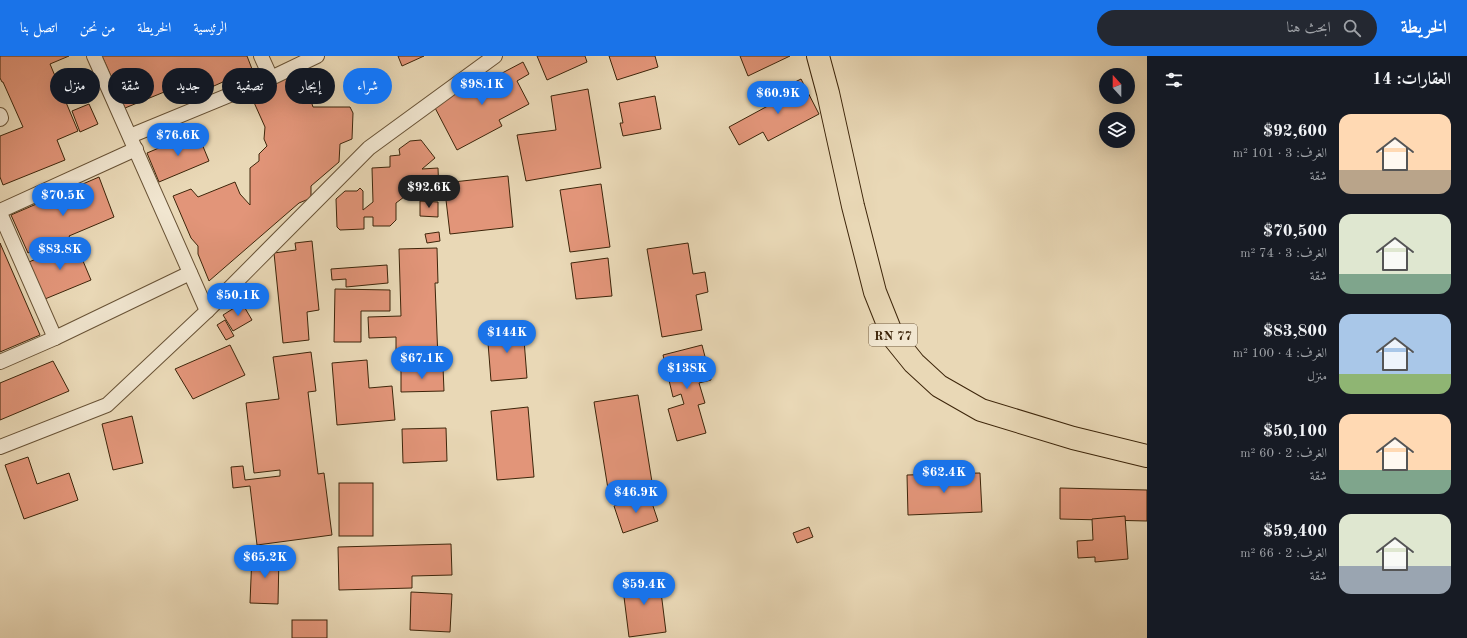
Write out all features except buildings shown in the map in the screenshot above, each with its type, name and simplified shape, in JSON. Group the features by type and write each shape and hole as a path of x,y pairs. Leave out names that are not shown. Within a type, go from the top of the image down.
{"main road":[{"name":"RN 77","path":"818,56 875,292 893,337 914,363 939,386 981,410 1073,438 1147,456"}],"street":[{"path":"94,56 207,311"},
{"path":"262,56 267,68"},
{"path":"277,75 317,56"},
{"path":"0,447 107,405 207,311 370,148 495,56"},
{"path":"130,136 222,98"},
{"path":"0,115 0,119"},
{"path":"54,338 0,212 136,149"},
{"path":"0,362 190,273"}]}
